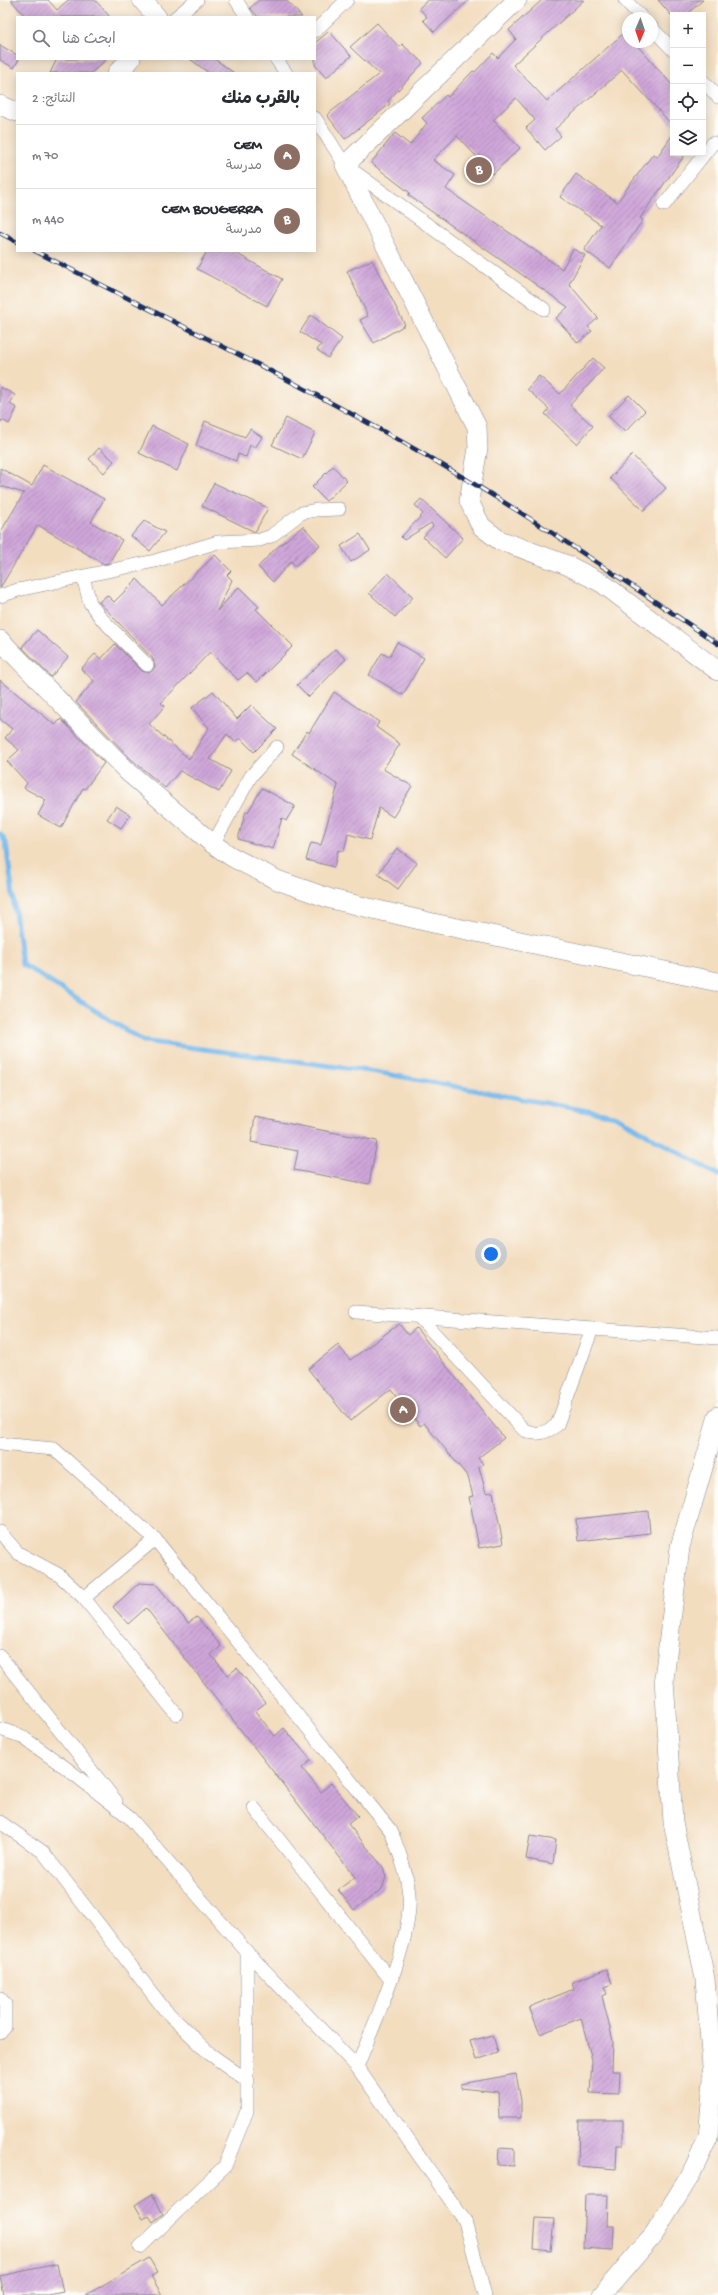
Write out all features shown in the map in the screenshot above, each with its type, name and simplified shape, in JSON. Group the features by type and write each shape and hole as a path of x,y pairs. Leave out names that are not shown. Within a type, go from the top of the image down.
{"main road":[{"path":"142,0 156,16"},
{"path":"517,0 345,164 478,427 478,448 469,501 481,526 499,540 566,565 602,583 718,671"},
{"path":"118,72 130,60"},
{"path":"0,105 16,112"},
{"path":"0,640 128,772 213,844 232,857 277,880 331,899 433,923 718,982"},
{"path":"602,2295 654,2234 690,2176 708,2138 713,2079 702,1965 674,1822 664,1679 680,1547 718,1416"}],"street":[{"path":"177,16 197,0"},
{"path":"236,0 247,16"},
{"path":"316,30 347,0"},
{"path":"625,0 636,12"},
{"path":"658,34 671,48"},
{"path":"706,84 718,97"},
{"path":"316,120 345,164 544,309"},
{"path":"664,205 716,143"},
{"path":"0,596 18,590 155,561 218,542 260,540 271,536 301,513 316,510 339,509"},
{"path":"83,577 90,603 101,618 147,665"},
{"path":"213,844 251,776 277,747"},
{"path":"356,1312 718,1338"},
{"path":"419,1317 524,1430 534,1434 546,1433 557,1425 592,1329"},
{"path":"0,1444 54,1449 155,1539 391,1831 404,1864 410,1896 407,1928 390,1979 357,2067"},
{"path":"0,1532 18,1553 59,1575 84,1598 176,1714"},
{"path":"84,1598 155,1539"},
{"path":"0,1656 130,1818 247,1952 357,2067 465,2221 485,2295"},
{"path":"0,1729 22,1736 130,1818"},
{"path":"254,1808 390,1979"},
{"path":"0,1822 43,1852 165,2010 210,2054 248,2081"},
{"path":"140,2247 225,2166 247,2111 247,1952"},
{"path":"702,1965 718,2019"},
{"path":"0,1998 5,2004 5,2027 0,2032"}],"building":[{"path":"11,0 48,0 57,10 68,0 95,0 109,16 25,16"},
{"path":"259,0 286,0 301,16 257,16 250,8"},
{"path":"428,0 469,0 434,32 423,20 427,17 419,8"},
{"path":"542,0 584,0 513,65 547,101 622,35 622,48 639,48 670,83 670,123 622,70 555,129 561,136 545,150 526,128 535,120 516,98 493,120 520,148 493,174 457,136 433,160 455,175 446,189 562,269 573,249 585,255 569,284 598,318 588,327 592,331 578,343 556,318 568,307 408,195 410,193 371,163 395,133 410,145 427,123 422,118 446,95 448,97 493,53 498,58 516,39 509,30"},
{"path":"658,0 703,0 689,12 670,12 670,14"},
{"path":"377,23 399,47 402,44 423,63 388,101 390,104 345,139 327,115 379,74 350,47"},
{"path":"329,31 351,56 326,78 315,65 316,42"},
{"path":"0,45 16,54 16,60 18,60 14,68 0,60"},
{"path":"56,60 106,60 92,72 50,72"},
{"path":"191,60 216,60 233,72 208,72"},
{"path":"670,138 670,156 684,156 640,218 643,220 610,268 584,250 601,225 560,197 576,174 617,202 653,154 657,157"},
{"path":"206,252 234,252 282,279 267,306 197,269"},
{"path":"372,260 405,325 374,343 360,320 368,316 347,271"},
{"path":"311,315 342,339 328,358 317,350 321,345 300,332"},
{"path":"593,358 604,368 570,405 593,426 577,444 545,414 549,409 527,389 539,376 560,394"},
{"path":"0,387 15,395 10,404 17,408 9,424 2,420 0,423"},
{"path":"629,395 645,411 625,432 608,416"},
{"path":"286,418 315,433 302,459 272,445"},
{"path":"205,421 245,437 250,429 262,437 255,448 250,445 246,457 238,454 236,461 196,445"},
{"path":"152,426 189,444 177,471 139,453"},
{"path":"99,448 114,461 104,473 89,459"},
{"path":"632,455 666,488 644,511 610,478"},
{"path":"43,465 104,499 91,522 122,540 109,563 104,564 38,525 0,588 0,533 24,493 0,486 0,468 32,486"},
{"path":"333,466 347,481 326,501 312,487"},
{"path":"214,483 268,508 255,532 202,506"},
{"path":"421,499 463,538 445,558 423,537 433,526 431,523 404,540 401,537 423,514 415,505"},
{"path":"144,521 165,532 150,551 131,536"},
{"path":"303,526 320,545 295,566 291,561 273,582 258,567 274,550"},
{"path":"360,534 370,550 351,562 341,546"},
{"path":"215,555 231,571 227,575 232,580 217,611 239,587 259,607 256,609 293,646 257,682 247,673 238,680 210,652 161,703 165,706 149,724 189,759 209,728 192,708 213,691 237,719 251,705 277,729 254,752 240,738 235,742 227,734 210,759 231,771 219,792 180,771 165,788 131,759 76,702 94,681 81,669 95,654 101,659 115,644 142,671 149,673 152,671 155,667 153,659 99,602 107,595 114,602 137,579 162,605"},
{"path":"388,573 413,597 395,617 369,593"},
{"path":"37,630 68,657 51,677 22,647"},
{"path":"397,642 424,658 403,695 369,675 382,653 389,657"},
{"path":"335,649 346,659 309,697 297,685"},
{"path":"0,680 55,725 61,719 104,763 85,789 83,788 61,828 38,815 46,800 24,788 27,783 7,761 19,750 5,738 12,729 0,719"},
{"path":"334,692 379,722 376,727 400,744 383,769 412,786 393,817 379,808 370,840 348,834 344,851 338,850 334,867 306,860 311,843 321,845 338,785 292,754 307,731 309,733"},
{"path":"262,788 295,806 286,821 282,818 273,849 238,839 246,811 248,812"},
{"path":"116,806 130,815 121,828 107,819"},
{"path":"397,848 417,863 398,889 378,874"},
{"path":"255,1117 377,1141 369,1184 294,1170 298,1151 251,1142"},
{"path":"399,1324 408,1335 416,1328 504,1438 478,1458 483,1464 479,1467 486,1493 493,1492 503,1544 479,1548 469,1497 473,1496 468,1477 424,1423 420,1426 391,1389 350,1421 308,1369 338,1345 350,1360"},
{"path":"648,1511 650,1533 578,1541 576,1519"},
{"path":"139,1583 156,1584 188,1623 197,1617 221,1646 211,1655 228,1675 237,1668 265,1703 255,1711 275,1736 284,1728 311,1760 302,1768 321,1792 331,1783 358,1816 348,1824 383,1867 386,1877 382,1889 354,1910 338,1890 355,1877 146,1608 128,1624 113,1607"},
{"path":"530,1836 556,1840 553,1864 526,1859"},
{"path":"607,1969 612,1984 604,1987 607,1994 602,1996 613,2041 612,2071 620,2071 619,2094 590,2093 592,2060 581,2018 540,2034 529,2007 574,1989 572,1982"},
{"path":"493,2035 498,2053 476,2060 470,2041"},
{"path":"516,2074 521,2101 521,2118 499,2118 498,2092 461,2088 461,2084"},
{"path":"579,2120 623,2120 623,2145 617,2145 616,2169 578,2166"},
{"path":"499,2148 514,2149 514,2166 498,2165"},
{"path":"152,2194 163,2214 153,2222 149,2216 143,2219 135,2205"},
{"path":"585,2195 608,2195 607,2226 614,2226 613,2250 583,2248"},
{"path":"536,2218 554,2219 551,2251 534,2249"},
{"path":"149,2258 158,2273 151,2276 162,2295 86,2295"},
{"path":"57,2264 63,2292 49,2295 4,2295 0,2276"}],"waterway":[{"path":"0,834 6,843 22,964 143,1041 376,1072 615,1116 718,1175"}],"railway":[{"path":"0,233 16,241"},
{"path":"37,252 296,384 449,469 585,554 718,644"}],"place":[{"name":"CEM BOUGERRA","path":"479,170"},
{"name":"CEM","path":"403,1410"}]}
